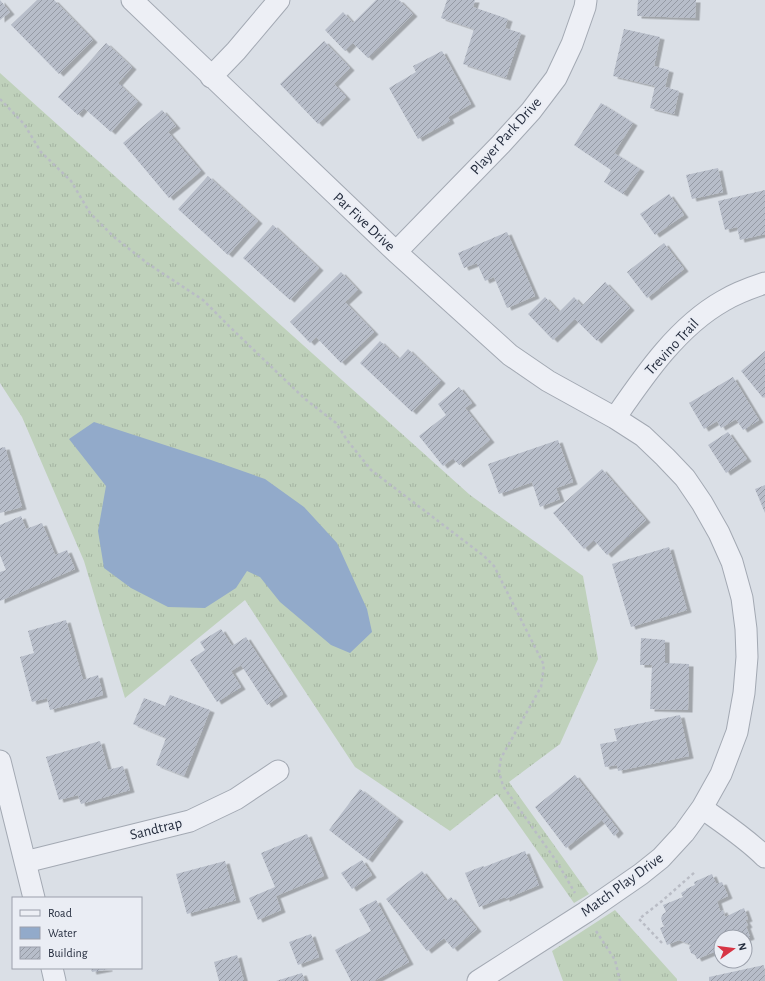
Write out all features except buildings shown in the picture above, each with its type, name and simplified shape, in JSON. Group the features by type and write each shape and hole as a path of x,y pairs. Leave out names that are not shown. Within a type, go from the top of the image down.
{"street":[{"name":"Par Five Drive","path":"132,0 396,252 510,355 548,381 615,418"},
{"path":"212,77 279,0"},
{"name":"Player Park Drive","path":"396,252 526,116 556,78 572,44 586,0"},
{"name":"Trevino Trail","path":"615,418 660,357 698,318 721,301 741,291 765,283"},
{"name":"Match Play Drive","path":"478,981 586,912 641,874 661,858 684,834 702,808 721,774 737,732 744,693 747,657 746,629 742,598 732,562 719,533 702,503 685,478 665,456 643,436 615,418"},
{"path":"0,761 34,897"},
{"name":"Sandtrap","path":"25,862 190,821 236,799 278,771"},
{"path":"702,808 740,835 765,857"},
{"path":"52,969 55,981"}],"path":[{"path":"0,99 24,124 41,152 71,181 90,213 114,237 147,264 203,300 305,399 336,423 347,440 371,470 484,556 494,566 544,665 542,687 501,758 499,771 503,786 557,862 596,931 615,960 620,981"},
{"path":"662,943 639,919 695,872"}],"green space":[{"path":"0,73 470,495 583,576 598,659 560,744 509,782 589,894 574,903 497,794 450,831 355,767 245,600 125,698 84,561 22,417 0,383"},
{"path":"615,910 677,979 677,981 563,981 552,951"}],"water":[{"path":"94,422 265,479 304,507 337,543 367,609 372,632 350,653 331,645 280,602 260,577 247,571 236,588 205,608 168,607 131,588 104,568 98,531 106,486 69,439"}]}
